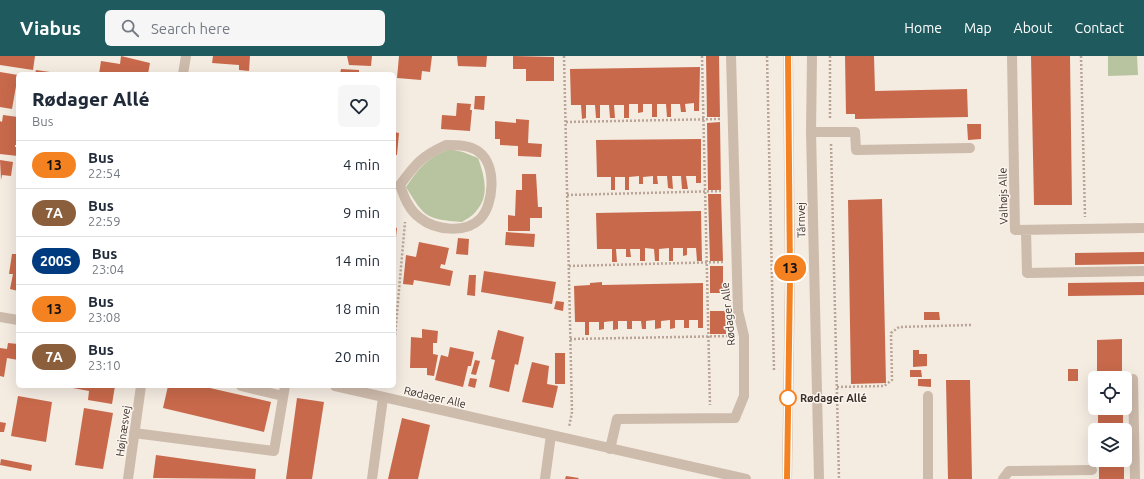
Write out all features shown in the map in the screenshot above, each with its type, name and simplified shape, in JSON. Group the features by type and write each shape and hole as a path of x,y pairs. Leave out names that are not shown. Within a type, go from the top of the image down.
{"street":[{"path":"183,72 186,56"},
{"name":"Rødager Alle","path":"610,449 616,419 735,418 744,396 744,336 738,311 736,262 731,56"},
{"name":"Tårnvej","path":"787,479 790,277 788,56"},
{"name":"Tårnvej","path":"812,56 811,132 820,479"},
{"name":"Valhøjs Alle","path":"1012,56 1015,230 1026,230"},
{"path":"811,132 855,132 856,150 970,148"},
{"path":"446,145 463,146 480,152 487,164 492,183 489,204 479,220 463,228 439,227 420,218 407,204 397,184 415,164 428,153 446,145"},
{"path":"1144,228 1026,230 1027,273 1144,271"},
{"path":"0,317 16,320"},
{"path":"1133,378 1135,479"},
{"name":"Højnæsvej","path":"128,479 141,388"},
{"path":"134,433 274,452 284,391 258,388"},
{"name":"Rødager Alle","path":"343,388 746,479"},
{"path":"928,396 928,479"},
{"path":"372,479 383,398"},
{"path":"545,479 551,435"},
{"path":"1003,479 1009,471 1092,470"}],"path":[{"path":"564,56 572,412 566,439"},
{"path":"702,56 710,418"},
{"path":"767,56 774,376"},
{"path":"830,56 830,132 839,479"},
{"path":"1081,56 1086,229"},
{"path":"566,122 733,119"},
{"path":"567,195 734,191"},
{"path":"396,325 407,204"},
{"path":"569,266 736,262"},
{"path":"837,387 884,386 892,380 891,332 898,327 971,325"},
{"path":"570,339 744,336"}],"green space":[{"path":"1108,56 1137,56 1138,75 1108,76"},
{"path":"449,149 463,152 478,158 484,178 485,191 481,204 474,214 462,222 441,220 428,215 418,205 406,187 424,164 435,156"}],"building":[{"path":"0,56 35,56 33,70 0,65"},
{"path":"121,56 150,63 148,72 99,72 101,61 120,64"},
{"path":"213,56 250,56 249,71 239,70 239,65 212,63"},
{"path":"347,56 372,56 371,66 349,65"},
{"path":"399,56 432,56 430,72 422,71 421,80 397,78"},
{"path":"457,56 487,56 486,67 458,66"},
{"path":"513,56 554,57 554,81 526,81 526,69 513,69"},
{"path":"706,56 719,56 720,117 707,117"},
{"path":"845,56 874,56 875,91 967,89 968,117 855,119 855,114 846,114"},
{"path":"1031,56 1070,56 1072,205 1034,205"},
{"path":"700,67 699,111 694,111 694,103 685,104 686,112 681,112 680,104 671,104 671,117 667,117 666,104 657,104 657,117 652,117 652,104 643,104 643,112 638,113 638,104 629,104 629,118 624,118 624,105 614,105 615,118 610,118 609,105 600,105 600,118 596,118 595,105 586,105 586,118 582,119 581,105 571,105 570,69"},
{"path":"341,69 359,70 359,72 340,72"},
{"path":"36,70 50,72 36,72"},
{"path":"0,72 16,75 16,86 12,109 0,107"},
{"path":"475,96 485,96 484,110 474,109"},
{"path":"457,103 471,104 470,110 472,110 470,131 441,129 442,115 456,116"},
{"path":"3,115 16,117 16,156 0,154 0,121 2,122"},
{"path":"516,119 529,120 528,143 542,144 541,157 518,156 518,146 500,145 500,139 495,139 495,121 516,123"},
{"path":"720,122 721,190 708,190 707,123"},
{"path":"967,124 981,124 981,139 968,140"},
{"path":"396,132 399,133 396,155"},
{"path":"701,139 701,183 696,183 696,176 686,176 688,189 682,189 681,176 672,176 673,189 668,188 667,176 657,176 658,184 653,184 653,176 643,177 643,184 639,184 639,176 629,177 629,190 625,190 625,177 615,177 615,190 611,190 611,177 597,177 596,140"},
{"path":"0,160 13,162 11,176 2,175 1,180"},
{"path":"522,174 536,174 538,207 542,207 542,218 530,218 530,231 508,231 508,215 515,216 516,190 522,190"},
{"path":"708,194 721,194 723,261 710,261"},
{"path":"882,199 886,383 851,384 848,200"},
{"path":"701,211 702,261 697,261 696,248 687,248 687,255 683,256 683,248 673,248 673,261 669,261 669,248 659,249 659,261 655,261 654,249 645,248 645,261 640,261 640,249 630,249 631,257 626,257 626,249 616,249 617,262 612,262 612,249 597,249 596,213"},
{"path":"506,232 535,234 534,247 505,245"},
{"path":"458,238 469,239 468,255 456,254"},
{"path":"419,242 449,248 445,265 441,264 440,268 453,271 450,286 414,280 413,285 403,284 406,255 416,257"},
{"path":"1144,252 1144,264 1075,265 1075,253"},
{"path":"12,254 16,254 16,290 10,289 13,274 9,274"},
{"path":"710,266 723,266 723,293 710,293"},
{"path":"484,271 556,282 552,304 481,292"},
{"path":"469,275 476,275 475,296 467,295"},
{"path":"602,282 602,285 703,283 703,328 698,328 698,320 689,320 689,328 684,328 684,320 675,320 675,328 670,329 670,320 661,321 661,328 655,329 655,320 646,321 646,329 642,329 641,321 632,321 632,329 627,329 627,321 618,321 618,329 613,330 613,321 604,322 604,329 599,330 599,322 589,322 589,335 585,335 585,322 575,322 574,286 590,285 590,283"},
{"path":"1144,282 1144,295 1068,296 1068,283"},
{"path":"556,301 564,302 563,311 554,309"},
{"path":"710,311 725,311 726,334 710,334"},
{"path":"924,312 939,312 940,320 924,320"},
{"path":"422,329 438,331 437,343 433,343 433,354 438,355 434,376 427,375 427,368 410,368 411,337 422,338"},
{"path":"498,330 524,337 518,365 515,364 509,392 489,387 495,360 491,359"},
{"path":"1122,339 1122,371 1097,371 1097,340"},
{"path":"8,343 16,344 16,360 7,358 4,377 0,376 0,348 7,349"},
{"path":"450,347 474,352 471,366 468,366 463,387 435,380 441,355 448,357"},
{"path":"913,350 919,350 919,354 927,354 927,366 913,367"},
{"path":"555,353 565,353 565,384 555,384"},
{"path":"475,360 480,361 476,375 471,374"},
{"path":"532,362 549,366 547,384 558,386 553,408 522,402"},
{"path":"1068,369 1078,369 1078,381 1068,381"},
{"path":"910,370 921,370 922,377 910,377"},
{"path":"470,378 477,379 475,388 468,386"},
{"path":"918,379 931,379 931,387 918,386"},
{"path":"946,380 970,380 972,479 948,479"},
{"path":"73,388 115,388 112,404 88,400 89,391"},
{"path":"168,388 210,388 271,402 264,432 163,408"},
{"path":"18,396 52,402 46,442 11,436"},
{"path":"297,398 324,402 312,479 286,479"},
{"path":"84,408 113,413 103,469 75,465"},
{"path":"1098,415 1123,415 1123,423 1098,423"},
{"path":"402,418 430,425 418,479 388,479"},
{"path":"0,422 6,423 4,432 0,432"},
{"path":"156,455 256,469 255,479 153,478"},
{"path":"1,459 32,465 31,471 0,465"},
{"path":"1099,467 1124,467 1124,479 1099,479"},
{"path":"566,476 579,478 565,479"}],"bus line":[{"name":"13","path":"787,479 790,342 788,56"}],"place":[{"name":"Rødager Allé","path":"788,398"}]}
